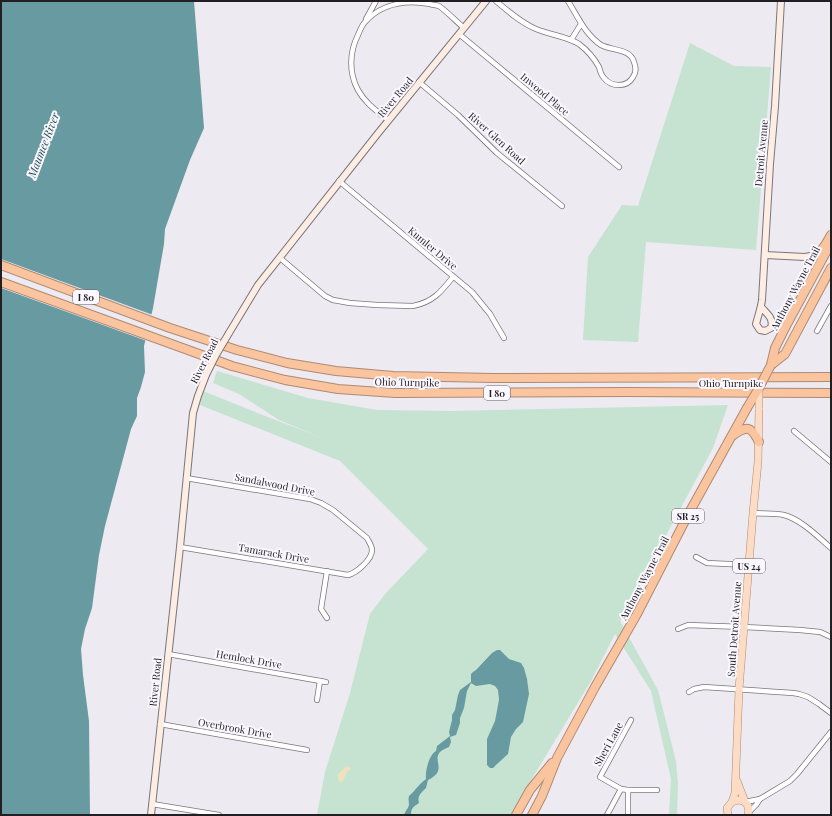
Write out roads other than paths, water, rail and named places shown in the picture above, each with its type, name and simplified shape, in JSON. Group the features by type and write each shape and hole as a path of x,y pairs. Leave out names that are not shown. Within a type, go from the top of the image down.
{"highway":[{"path":"816,255 822,250 831,235"},
{"name":"Anthony Wayne Trail","path":"532,815 542,796 556,758 637,614 693,506 771,366 775,348 831,243"},
{"name":"Ohio Turnpike","path":"1,265 170,328 237,350 287,363 336,371 393,376 493,378 831,377"},
{"name":"Anthony Wayne Trail","path":"771,366 785,354 831,268"},
{"name":"Ohio Turnpike","path":"1,282 232,366 285,380 338,389 395,393 831,393"},
{"path":"730,438 741,429 748,429 753,432 759,442"},
{"name":"Anthony Wayne Trail","path":"516,815 530,790 556,758"}],"main road":[{"name":"South Detroit Avenue","path":"728,815 727,808 732,802 735,793 739,689 759,442 759,388"},
{"name":"South Detroit Avenue","path":"736,776 745,802 749,808 749,814"},
{"path":"732,802 738,800 745,802"}],"street":[{"path":"376,1 356,39 351,58 352,73 354,81 363,97 374,109 388,120"},
{"name":"River Road","path":"151,815 193,413 206,375 216,355 258,285 339,181 486,1"},
{"path":"496,1 517,18 536,29 571,40 578,44 590,54 598,66 601,75 608,82 620,85 625,84 632,79 635,72 633,59 622,51 611,49 601,44 587,32 568,1"},
{"name":"Detroit Avenue","path":"761,308 770,164 776,98 781,1"},
{"path":"365,22 380,10 400,2 417,2 440,4 464,28"},
{"path":"571,40 581,24"},
{"name":"Inwood Place","path":"459,34 619,167"},
{"name":"River Glen Road","path":"420,82 458,115 497,153 562,206"},
{"name":"Kumler Drive","path":"339,181 472,292 490,314 504,338"},
{"path":"765,255 805,257 816,255"},
{"path":"805,257 813,261 817,268"},
{"path":"280,258 325,296 333,300 350,303 391,306 418,305 437,296 453,277"},
{"path":"817,331 831,306"},
{"path":"794,431 831,462"},
{"name":"Sandalwood Drive","path":"186,478 310,499 321,503 333,510 366,538 372,551 369,558 363,565"},
{"path":"753,513 779,515 793,519 802,524 831,548"},
{"name":"Tamarack Drive","path":"180,547 348,575 358,570 363,565"},
{"path":"696,557 706,563 749,565"},
{"path":"326,618 321,609 327,571"},
{"path":"678,629 688,625 744,627 820,632 831,637"},
{"name":"Hemlock Drive","path":"168,654 326,682"},
{"path":"317,700 320,681"},
{"path":"689,692 694,689 704,687 793,693 808,697 831,713"},
{"name":"Sheri Lane","path":"621,789 600,777 631,720"},
{"name":"Overbrook Drive","path":"160,724 306,750"},
{"path":"745,802 760,799 794,777 831,732"},
{"path":"607,815 621,789 657,790"},
{"path":"628,790 628,815"},
{"path":"749,814 760,799"},
{"path":"152,804 219,815"}],"water":[{"name":"Maumee River","path":"1,1 194,1 204,128 190,160 165,229 164,244 153,308 144,346 145,372 137,398 137,416 131,429 105,526 99,555 92,608 85,629 81,649 89,721 90,815 1,815"},
{"path":"497,650 500,650 509,659 521,663 527,679 529,694 523,722 511,737 508,754 493,768 490,768 487,765 487,739 495,721 499,700 498,690 495,686 490,684 476,686 471,683 467,691 464,708 456,735 450,737 451,742 449,747 441,751 438,755 437,773 428,780 426,788 419,796 419,803 411,811 411,815 404,815 409,805 409,796 426,779 426,772 431,756 436,751 437,746 450,736 449,732 452,715 455,710 460,690 471,682 471,674"}]}
